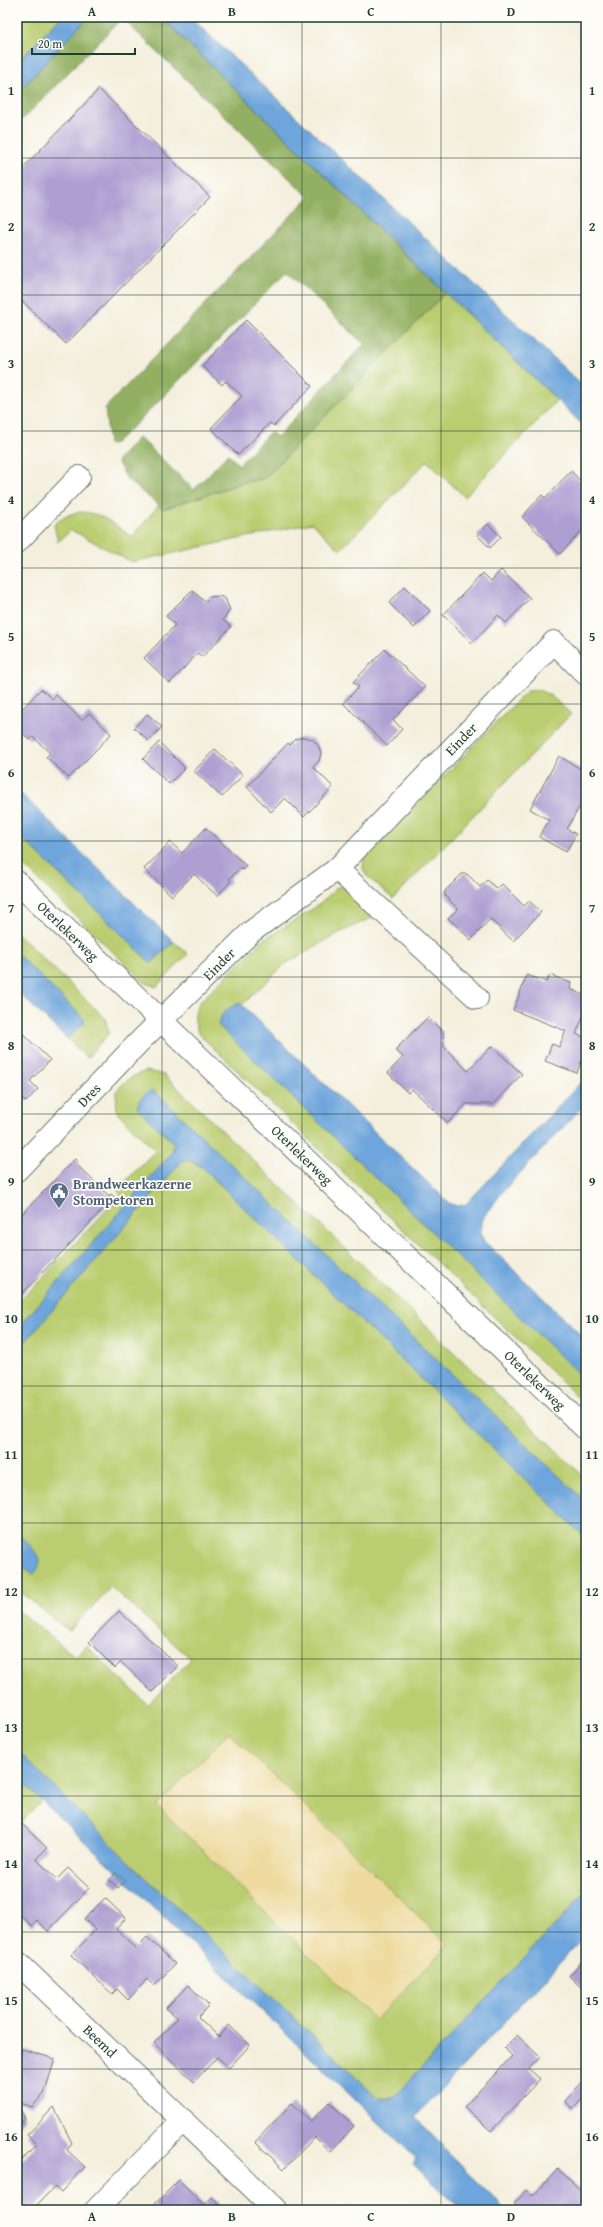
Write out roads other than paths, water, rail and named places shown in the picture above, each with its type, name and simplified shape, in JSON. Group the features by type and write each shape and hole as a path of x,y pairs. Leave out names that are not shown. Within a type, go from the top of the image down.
{"street":[{"path":"17,542 79,477"},
{"name":"Einder","path":"162,1020 251,932 338,868 554,642 586,674"},
{"path":"338,868 477,998"},
{"name":"Oterlekerweg","path":"17,882 586,1429"},
{"name":"Dres","path":"17,1170 162,1020"},
{"name":"Beemd","path":"17,1962 275,2209"},
{"path":"96,2210 183,2120"}],"water":[{"path":"61,17 88,17 17,93 17,63"},
{"path":"161,17 190,17 586,389 586,428"},
{"path":"17,790 174,942 151,963 17,833"},
{"path":"17,954 84,1019 84,1023 69,1037 65,1037 17,991"},
{"path":"240,1003 449,1203 457,1206 465,1205 586,1077 586,1103 505,1189 481,1221 481,1235 484,1241 586,1340 586,1381 218,1025 221,1017 226,1011 232,1006"},
{"path":"153,1090 586,1502 586,1538 202,1167 191,1160 182,1161 17,1351 17,1329 172,1153 174,1143 137,1108 142,1097"},
{"path":"17,1533 31,1547 38,1557 38,1568 34,1574 28,1571 21,1563 18,1551"},
{"path":"17,1750 129,1862 378,2098 386,2099 395,2096 586,1892 586,1935 415,2117 444,2146 442,2148 506,2210 462,2210 413,2164 416,2158 17,1777"}],"place":[{"name":"Brandweerkazerne Stompetoren","path":"59,1209"}]}
